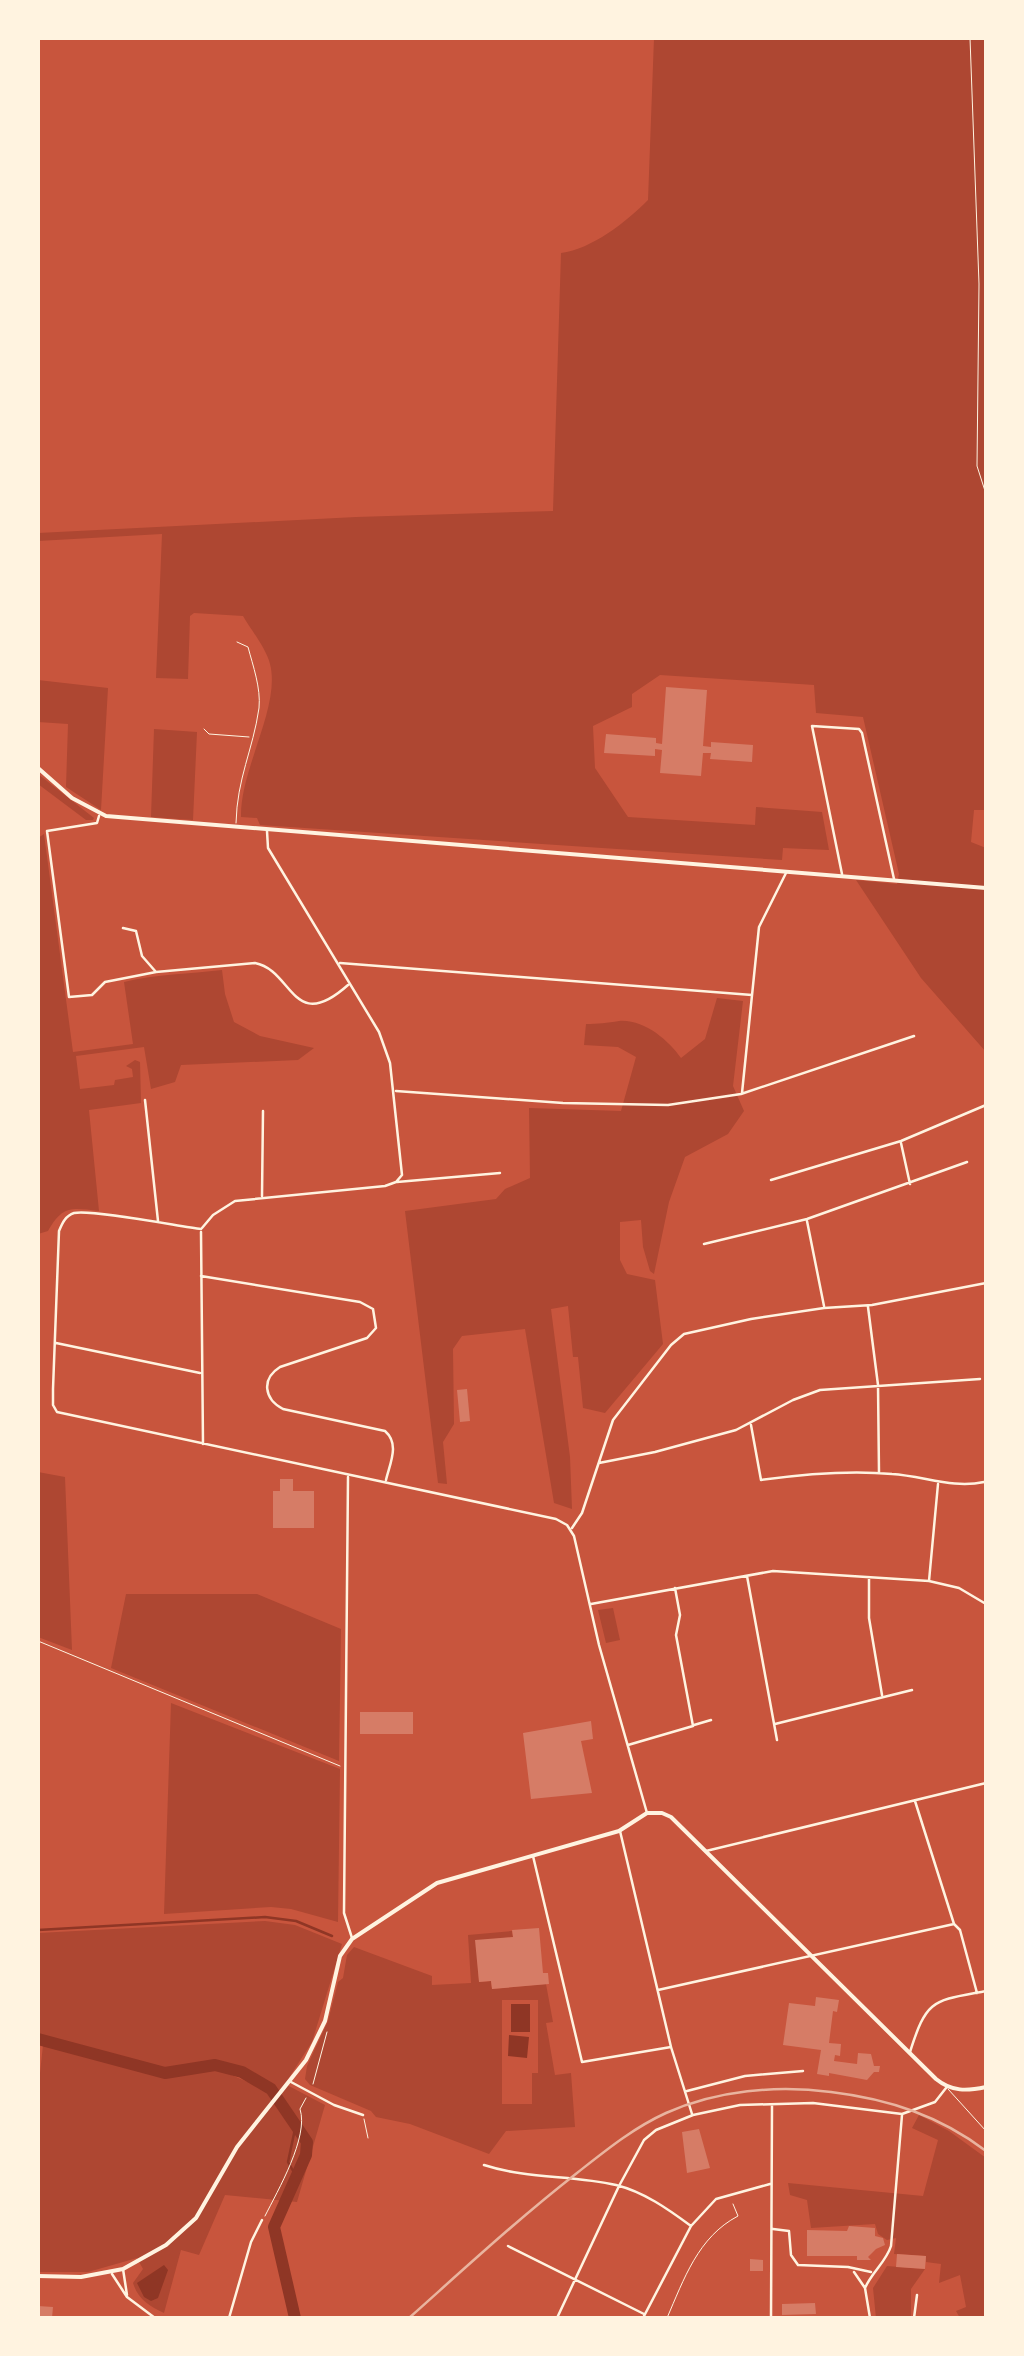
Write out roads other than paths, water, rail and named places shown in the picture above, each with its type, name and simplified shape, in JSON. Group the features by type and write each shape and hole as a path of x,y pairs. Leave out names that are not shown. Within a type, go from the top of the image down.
{"street":[{"path":"842,876 812,726 858,729 862,733 895,880"},
{"path":"38,768 72,798 100,814 986,888"},
{"path":"100,814 97,823 47,832 69,997 92,994 104,982 156,972 254,963 265,965 298,1000 311,1003 330,998 348,984"},
{"path":"267,829 268,848 378,1032 390,1062 402,1176 396,1182"},
{"path":"742,1094 758,927 787,871"},
{"path":"123,928 136,931 142,956 156,972"},
{"path":"337,963 752,995"},
{"path":"394,1090 563,1103 668,1105 742,1094 914,1036"},
{"path":"146,1100 158,1223"},
{"path":"771,1180 901,1142 986,1106"},
{"path":"262,1197 264,1111"},
{"path":"901,1142 910,1184"},
{"path":"704,1244 807,1219 967,1162"},
{"path":"203,1445 201,1229 213,1215 236,1201 262,1197 500,1174"},
{"path":"201,1229 73,1214 64,1220 59,1231 54,1343 52,1405 57,1412 556,1519 571,1530 647,1813"},
{"path":"807,1219 824,1308"},
{"path":"201,1276 360,1302 373,1309 376,1328 367,1338 280,1367 270,1373 267,1385 271,1400 284,1409 386,1430 394,1445 385,1483"},
{"path":"571,1530 582,1513 614,1420 671,1345 684,1334 824,1308 868,1306 986,1283"},
{"path":"868,1306 878,1386 878,1473"},
{"path":"54,1343 202,1373"},
{"path":"598,1463 695,1442 750,1424 779,1406 820,1390 980,1379"},
{"path":"750,1424 761,1480 878,1473 912,1475 938,1483 984,1482"},
{"path":"348,1476 344,1912 352,1939"},
{"path":"929,1581 938,1483"},
{"path":"589,1604 773,1571 929,1581 959,1588 986,1604"},
{"path":"747,1575 777,1740"},
{"path":"868,1577 869,1618 882,1697"},
{"path":"674,1588 680,1616 676,1635 692,1726"},
{"path":"773,1724 912,1690"},
{"path":"627,1745 711,1720"},
{"path":"704,1851 986,1783"},
{"path":"915,1800 954,1924 960,1930 976,1993"},
{"path":"38,2276 81,2277 123,2269 166,2245 196,2218 237,2147 291,2082 320,2031 340,1956 352,1939 436,1883 620,1831 647,1813 671,1817 946,2087 986,2087"},
{"path":"620,1831 671,2047 693,2115"},
{"path":"532,1854 582,2062 671,2047"},
{"path":"658,1990 954,1924"},
{"path":"909,2054 926,2009 986,1991"},
{"path":"686,2092 744,2076 804,2072"},
{"path":"291,2082 363,2116"},
{"path":"556,2318 578,2279 619,2186 644,2140 656,2130 693,2115 740,2105 813,2103 902,2114 935,2102 946,2087"},
{"path":"771,2318 772,2104"},
{"path":"865,2288 892,2246 902,2114"},
{"path":"484,2165 507,2172 619,2186 662,2204 691,2226"},
{"path":"508,2246 578,2279 644,2317 691,2226 716,2200 771,2184"},
{"path":"229,2318 250,2242 262,2220"},
{"path":"771,2229 790,2232 791,2255 798,2265 872,2272"},
{"path":"123,2269 127,2296"},
{"path":"854,2270 865,2288 870,2318"},
{"path":"112,2272 127,2296 155,2318"},
{"path":"914,2318 917,2295"}],"lane":[{"path":"970,38 979,298 978,466 986,494"},
{"path":"236,827 236,793 259,707 257,679 248,647 237,642"},
{"path":"204,729 209,734 251,737"},
{"path":"946,2087 986,2131"},
{"path":"363,2116 368,2138"}],"waterway":[{"path":"38,1930 265,1917 296,1921 332,1936"},
{"path":"38,2039 165,2073 215,2065 242,2072 271,2089 307,2142 306,2155 274,2227 295,2318"},
{"path":"295,2129 288,2162 296,2176"}],"railway":[{"path":"409,2318 609,2148 654,2119 706,2099 769,2090 852,2095 932,2119 986,2151"}]}
